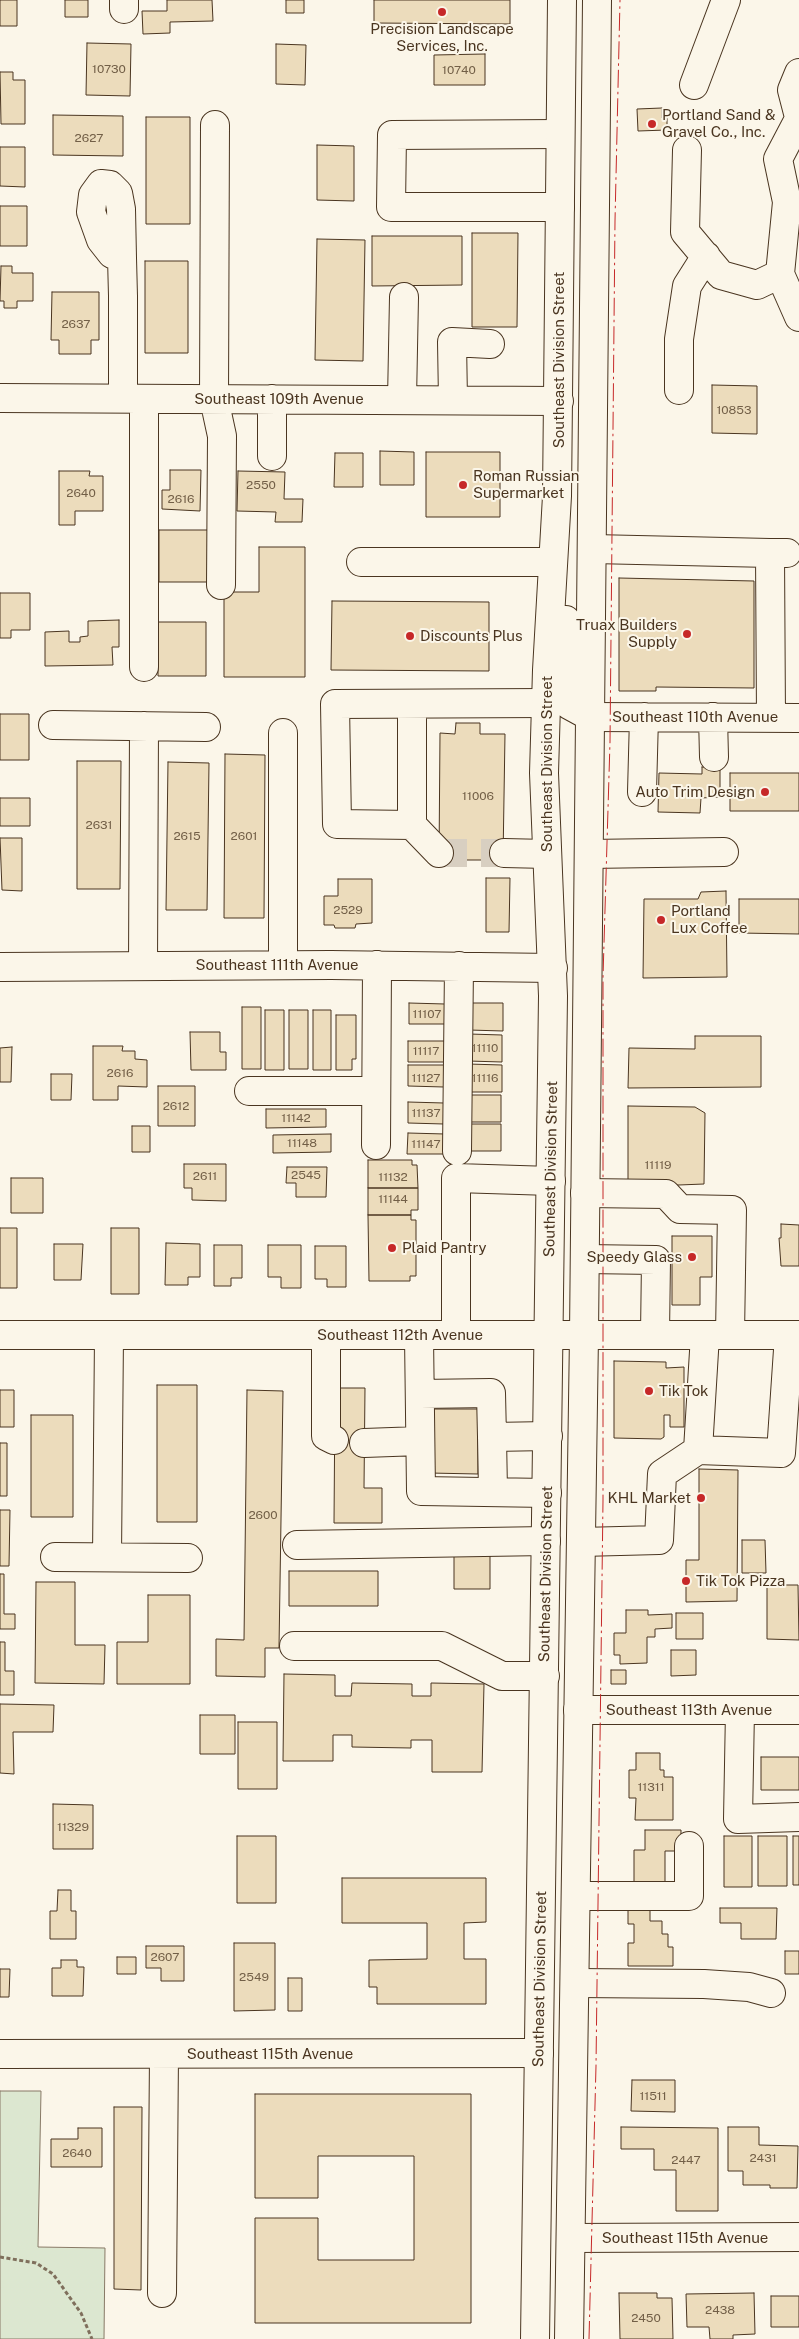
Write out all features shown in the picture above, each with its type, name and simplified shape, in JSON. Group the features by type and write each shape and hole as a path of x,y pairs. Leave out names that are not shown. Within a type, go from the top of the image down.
{"main road":[{"name":"Southeast Division Street","path":"535,2339 553,968 544,773 545,703 559,401 562,0"},
{"path":"569,2339 584,1335 597,0"},
{"path":"694,85 726,0"},
{"path":"799,73 792,90 799,118 778,159 787,202 780,274 799,317"},
{"path":"215,125 214,399 222,436 221,585"},
{"path":"560,134 392,135 391,207 560,207"},
{"path":"687,150 685,232 721,275 757,285 780,274"},
{"path":"679,390 679,339 687,286 706,256"},
{"path":"122,258 133,398 144,667"},
{"path":"402,400 404,297"},
{"path":"453,400 452,342 490,344"},
{"name":"Southeast 109th Avenue","path":"0,398 559,401"},
{"path":"272,399 272,456"},
{"path":"559,401 593,444"},
{"path":"592,549 778,553 772,718"},
{"path":"361,562 553,562 566,580 567,690 569,705 590,717"},
{"path":"412,825 337,824 335,704 545,703"},
{"path":"412,705 412,825 439,853"},
{"name":"Southeast 110th Avenue","path":"590,717 799,718"},
{"path":"642,792 644,717"},
{"path":"713,717 714,757"},
{"path":"53,725 206,726"},
{"path":"143,966 144,726"},
{"path":"283,965 284,733"},
{"path":"589,854 724,852"},
{"path":"504,853 547,854"},
{"path":"376,1145 377,965"},
{"name":"Southeast 111th Avenue","path":"0,966 377,965 553,968"},
{"path":"457,1151 459,966"},
{"path":"249,1091 376,1091"},
{"path":"456,1335 456,1178 551,1181"},
{"path":"585,1193 666,1194 680,1209 732,1210 718,1335 698,1450"},
{"path":"584,1259 656,1260 655,1334"},
{"name":"Southeast 112th Avenue","path":"0,1335 794,1335"},
{"path":"107,1557 109,1335"},
{"path":"326,1335 326,1436 334,1440"},
{"path":"580,1542 659,1540 662,1474 698,1450 781,1453 794,1335"},
{"path":"419,1336 421,1491 547,1493"},
{"path":"420,1394 491,1393 493,1491"},
{"path":"492,1437 548,1436"},
{"path":"364,1443 420,1442"},
{"path":"297,1545 546,1542"},
{"path":"55,1557 188,1558"},
{"path":"294,1646 442,1646 502,1676 545,1676"},
{"name":"Southeast 113th Avenue","path":"578,1710 799,1710"},
{"path":"740,1710 738,1820 799,1818"},
{"path":"576,1896 689,1896 689,1846"},
{"path":"575,1983 750,1986 772,1993"},
{"name":"Southeast 115th Avenue","path":"0,2054 539,2053"},
{"path":"162,2293 164,2054"},
{"name":"Southeast 115th Avenue","path":"571,2238 799,2237"}],"path":[{"path":"0,2257 36,2263 53,2274 81,2313 92,2339"}],"green space":[{"path":"0,2091 41,2091 38,2247 105,2248 104,2339 0,2339"}],"building":[{"path":"0,0 17,0 17,26 0,26"},
{"path":"65,0 88,0 88,17 65,17"},
{"path":"167,0 212,0 213,21 170,22 170,33 143,34 142,11 167,11"},
{"path":"286,0 304,0 304,13 286,13"},
{"name":"Precision Landscape Services, Inc.","path":"374,0 510,0 510,24 374,23"},
{"path":"87,43 131,44 130,96 86,95"},
{"path":"276,44 306,45 305,85 276,84"},
{"path":"485,54 485,85 434,85 434,55"},
{"path":"0,72 13,72 13,80 25,80 25,124 1,124"},
{"name":"Portland Sand & Gravel Co., Inc.","path":"662,108 662,118 667,118 667,130 638,131 637,109"},
{"path":"53,115 123,116 123,156 53,155"},
{"path":"146,117 190,117 190,224 146,224"},
{"path":"317,145 354,146 354,201 317,200"},
{"path":"0,147 25,147 25,187 0,186"},
{"path":"0,206 27,206 27,246 0,246"},
{"path":"472,233 518,233 517,327 472,327"},
{"path":"372,236 462,236 462,285 372,286"},
{"path":"317,239 365,240 363,361 315,360"},
{"path":"145,261 188,261 188,353 145,353"},
{"path":"1,266 12,266 12,273 33,273 33,301 17,301 17,308 4,308 4,301 0,301"},
{"path":"52,292 99,292 99,340 91,340 91,354 59,354 59,340 51,340"},
{"path":"712,385 757,386 757,434 712,433"},
{"path":"380,451 414,452 414,485 380,485"},
{"name":"Roman Russian Supermarket","path":"426,452 500,452 500,517 426,517"},
{"path":"335,453 363,453 363,487 334,487"},
{"path":"170,470 201,470 200,511 162,509 162,490 170,490"},
{"path":"59,471 90,471 89,476 103,476 103,511 75,511 75,525 59,525"},
{"path":"238,471 285,472 284,499 303,499 302,522 275,522 276,512 237,511"},
{"path":"159,530 208,530 208,582 159,582"},
{"path":"259,547 305,547 305,677 224,677 224,592 259,592"},
{"name":"Truax Builders Supply","path":"619,578 754,581 754,688 656,687 656,691 619,691"},
{"path":"0,593 30,593 30,630 11,630 11,638 0,638"},
{"name":"Discounts Plus","path":"332,601 489,602 489,671 331,670"},
{"path":"119,620 119,647 112,647 113,665 45,666 45,632 69,631 69,642 80,642 80,637 88,636 88,621"},
{"path":"158,622 206,622 206,676 158,676"},
{"path":"0,714 29,714 29,760 0,760"},
{"path":"456,723 480,723 480,734 505,734 503,860 439,860 440,733 455,734"},
{"path":"225,754 265,755 264,918 224,918"},
{"path":"77,761 121,761 120,889 77,889"},
{"path":"168,762 209,763 207,910 166,910"},
{"path":"702,767 720,767 720,797 701,798 700,813 658,812 659,773 702,774"},
{"name":"Auto Trim Design","path":"730,773 799,773 799,811 730,811"},
{"path":"0,798 30,798 30,826 0,826"},
{"path":"0,838 22,838 22,891 2,890"},
{"path":"486,878 510,878 509,932 486,932"},
{"path":"338,879 372,879 372,923 356,924 355,928 335,928 334,925 324,925 324,896 338,896"},
{"path":"726,891 727,977 643,978 644,899 698,899 701,892"},
{"path":"739,899 799,899 799,934 739,933"},
{"path":"409,1003 445,1004 445,1024 409,1024"},
{"path":"469,1003 503,1003 503,1031 469,1030"},
{"path":"242,1007 261,1007 261,1069 242,1069"},
{"path":"265,1010 284,1010 284,1070 265,1070"},
{"path":"289,1010 308,1010 308,1069 289,1069"},
{"path":"313,1010 331,1010 331,1070 313,1070"},
{"path":"336,1015 356,1015 356,1059 352,1059 352,1070 336,1070"},
{"path":"190,1032 220,1032 220,1052 226,1052 226,1070 191,1070"},
{"path":"469,1034 502,1035 502,1062 468,1061"},
{"path":"695,1036 761,1036 761,1087 628,1088 629,1048 695,1049"},
{"path":"408,1041 445,1041 444,1062 408,1062"},
{"path":"93,1046 123,1046 122,1051 135,1051 135,1059 147,1060 147,1087 118,1086 118,1100 93,1100"},
{"path":"12,1047 11,1082 0,1082 0,1048"},
{"path":"468,1064 502,1065 502,1092 468,1092"},
{"path":"408,1065 444,1065 444,1087 408,1086"},
{"path":"51,1074 72,1074 71,1100 51,1100"},
{"path":"158,1086 195,1086 195,1126 158,1126"},
{"path":"468,1095 501,1095 501,1122 467,1122"},
{"path":"408,1102 444,1103 444,1124 408,1123"},
{"path":"628,1106 695,1107 705,1113 704,1184 628,1187"},
{"path":"266,1109 326,1109 326,1127 266,1128"},
{"path":"468,1124 501,1124 501,1151 467,1151"},
{"path":"132,1126 150,1126 150,1152 132,1152"},
{"path":"408,1133 445,1134 444,1154 407,1154"},
{"path":"331,1134 331,1152 273,1153 273,1135"},
{"path":"368,1160 412,1160 412,1165 417,1165 418,1188 368,1188"},
{"path":"184,1164 226,1164 226,1201 192,1200 192,1188 184,1188"},
{"path":"287,1167 327,1167 326,1197 296,1197 296,1183 286,1183"},
{"path":"11,1178 43,1178 43,1213 11,1213"},
{"path":"368,1188 418,1188 418,1210 411,1210 411,1215 368,1215"},
{"name":"Plaid Pantry","path":"368,1215 411,1215 411,1220 416,1220 416,1276 410,1276 410,1281 369,1281"},
{"path":"781,1224 799,1225 799,1266 781,1266 779,1238 781,1238"},
{"path":"0,1228 17,1228 17,1288 0,1288"},
{"path":"111,1228 139,1228 139,1294 111,1294"},
{"name":"Speedy Glass","path":"672,1236 712,1236 712,1277 700,1277 700,1305 672,1305"},
{"path":"166,1243 200,1244 200,1277 188,1277 188,1285 165,1285"},
{"path":"54,1244 83,1244 81,1280 54,1280"},
{"path":"214,1245 242,1245 242,1278 231,1278 231,1286 214,1286"},
{"path":"268,1245 301,1245 301,1288 281,1288 281,1277 268,1277"},
{"path":"315,1246 346,1246 346,1287 327,1287 327,1279 315,1279"},
{"name":"Tik Tok","path":"614,1361 666,1362 666,1368 684,1367 684,1427 670,1427 670,1415 664,1415 664,1437 661,1439 614,1438"},
{"path":"157,1385 197,1385 197,1522 157,1522"},
{"path":"335,1388 365,1388 364,1488 382,1488 382,1523 334,1523"},
{"path":"0,1390 14,1390 14,1427 0,1427"},
{"path":"247,1390 283,1391 279,1648 265,1648 265,1677 216,1676 216,1639 244,1640"},
{"path":"429,1409 478,1409 478,1474 429,1473"},
{"path":"31,1415 73,1415 73,1517 31,1517"},
{"path":"0,1443 7,1443 7,1496 0,1496"},
{"path":"699,1469 738,1470 737,1601 686,1602 686,1560 699,1560"},
{"path":"0,1510 10,1510 9,1566 0,1566"},
{"path":"742,1540 765,1540 766,1573 742,1573"},
{"path":"454,1549 490,1549 490,1589 454,1589"},
{"path":"289,1571 378,1571 378,1606 289,1606"},
{"path":"0,1574 4,1574 4,1614 15,1614 15,1629 0,1629"},
{"path":"36,1582 75,1582 75,1645 105,1645 104,1684 35,1683"},
{"path":"767,1585 798,1585 799,1640 767,1639"},
{"path":"148,1595 190,1595 190,1684 117,1684 117,1642 148,1642"},
{"path":"626,1610 648,1610 648,1615 672,1614 672,1628 655,1629 655,1637 647,1637 647,1663 620,1664 620,1655 614,1655 614,1633 626,1633"},
{"path":"676,1613 703,1613 703,1639 676,1639"},
{"path":"0,1642 5,1642 5,1671 14,1671 14,1695 0,1695"},
{"path":"671,1650 696,1650 696,1675 671,1676"},
{"path":"611,1670 626,1670 626,1684 611,1684"},
{"path":"284,1674 335,1675 335,1696 351,1696 352,1683 412,1684 412,1696 431,1696 431,1683 484,1684 482,1772 432,1772 432,1740 411,1740 411,1748 352,1747 352,1735 333,1735 333,1761 283,1761"},
{"path":"0,1704 54,1705 53,1732 13,1732 14,1774 0,1773"},
{"path":"200,1715 235,1715 235,1754 200,1754"},
{"path":"238,1722 277,1722 277,1789 238,1789"},
{"path":"636,1753 660,1753 660,1770 664,1770 664,1777 673,1777 673,1820 635,1820 636,1798 629,1798 629,1770 636,1770"},
{"path":"761,1757 799,1757 799,1790 761,1790"},
{"path":"53,1804 93,1805 93,1849 53,1849"},
{"path":"645,1830 681,1830 681,1851 665,1851 665,1887 634,1887 634,1850 645,1850"},
{"path":"237,1836 276,1836 276,1903 237,1903"},
{"path":"724,1836 752,1836 752,1887 724,1887"},
{"path":"758,1836 787,1836 787,1886 758,1886"},
{"path":"793,1836 799,1836 799,1885 793,1885"},
{"path":"342,1878 486,1878 486,1922 464,1923 464,1959 486,1959 486,2004 377,2004 377,1987 369,1987 369,1960 427,1959 427,1923 342,1923"},
{"path":"58,1890 71,1890 71,1911 76,1911 76,1939 50,1939 50,1911 57,1911"},
{"path":"720,1908 777,1908 776,1939 741,1939 741,1923 720,1923"},
{"path":"628,1909 650,1909 650,1921 662,1921 662,1934 668,1934 668,1947 673,1947 673,1966 628,1966 628,1943 634,1943 634,1924 628,1924"},
{"path":"234,1943 275,1943 275,2010 234,2011"},
{"path":"146,1946 184,1946 184,1981 161,1981 161,1968 146,1968"},
{"path":"785,1951 799,1951 799,1974 785,1974"},
{"path":"117,1957 136,1957 136,1974 117,1974"},
{"path":"61,1960 77,1960 77,1967 84,1967 83,1996 52,1996 52,1968 61,1968"},
{"path":"0,1969 10,1969 9,1997 0,1997"},
{"path":"288,1978 302,1978 302,2011 288,2011"},
{"path":"632,2080 675,2080 675,2112 631,2111"},
{"path":"255,2094 471,2094 471,2323 255,2323 255,2218 318,2218 318,2260 414,2260 414,2156 318,2156 318,2198 255,2198"},
{"path":"114,2107 142,2107 141,2290 114,2289"},
{"path":"621,2127 718,2128 718,2211 676,2211 676,2170 654,2170 654,2149 621,2149"},
{"path":"728,2127 759,2127 759,2145 798,2146 797,2188 743,2185 743,2171 728,2171"},
{"path":"78,2128 102,2128 102,2167 51,2167 51,2139 78,2139"},
{"path":"619,2293 657,2293 657,2298 672,2298 673,2339 620,2339"},
{"path":"754,2293 755,2334 733,2335 733,2339 710,2339 709,2327 687,2327 686,2294"},
{"path":"771,2296 799,2296 799,2327 771,2327"}],"tunnel":[{"path":"439,853 504,853"}],"power":[{"path":"589,2339 596,2066 603,1500 603,977 610,742 615,221 620,0"}],"place":[{"name":"Precision Landscape Services, Inc.","path":"442,12"},
{"name":"Portland Sand & Gravel Co., Inc.","path":"652,124"},
{"name":"Roman Russian Supermarket","path":"463,485"},
{"name":"Truax Builders Supply","path":"687,634"},
{"name":"Discounts Plus","path":"410,636"},
{"name":"Auto Trim Design","path":"765,792"},
{"name":"Portland Lux Coffee","path":"661,920"},
{"name":"Plaid Pantry","path":"392,1248"},
{"name":"Speedy Glass","path":"692,1257"},
{"name":"Tik Tok","path":"649,1391"},
{"name":"KHL Market","path":"701,1498"},
{"name":"Tik Tok Pizza","path":"686,1581"}]}
